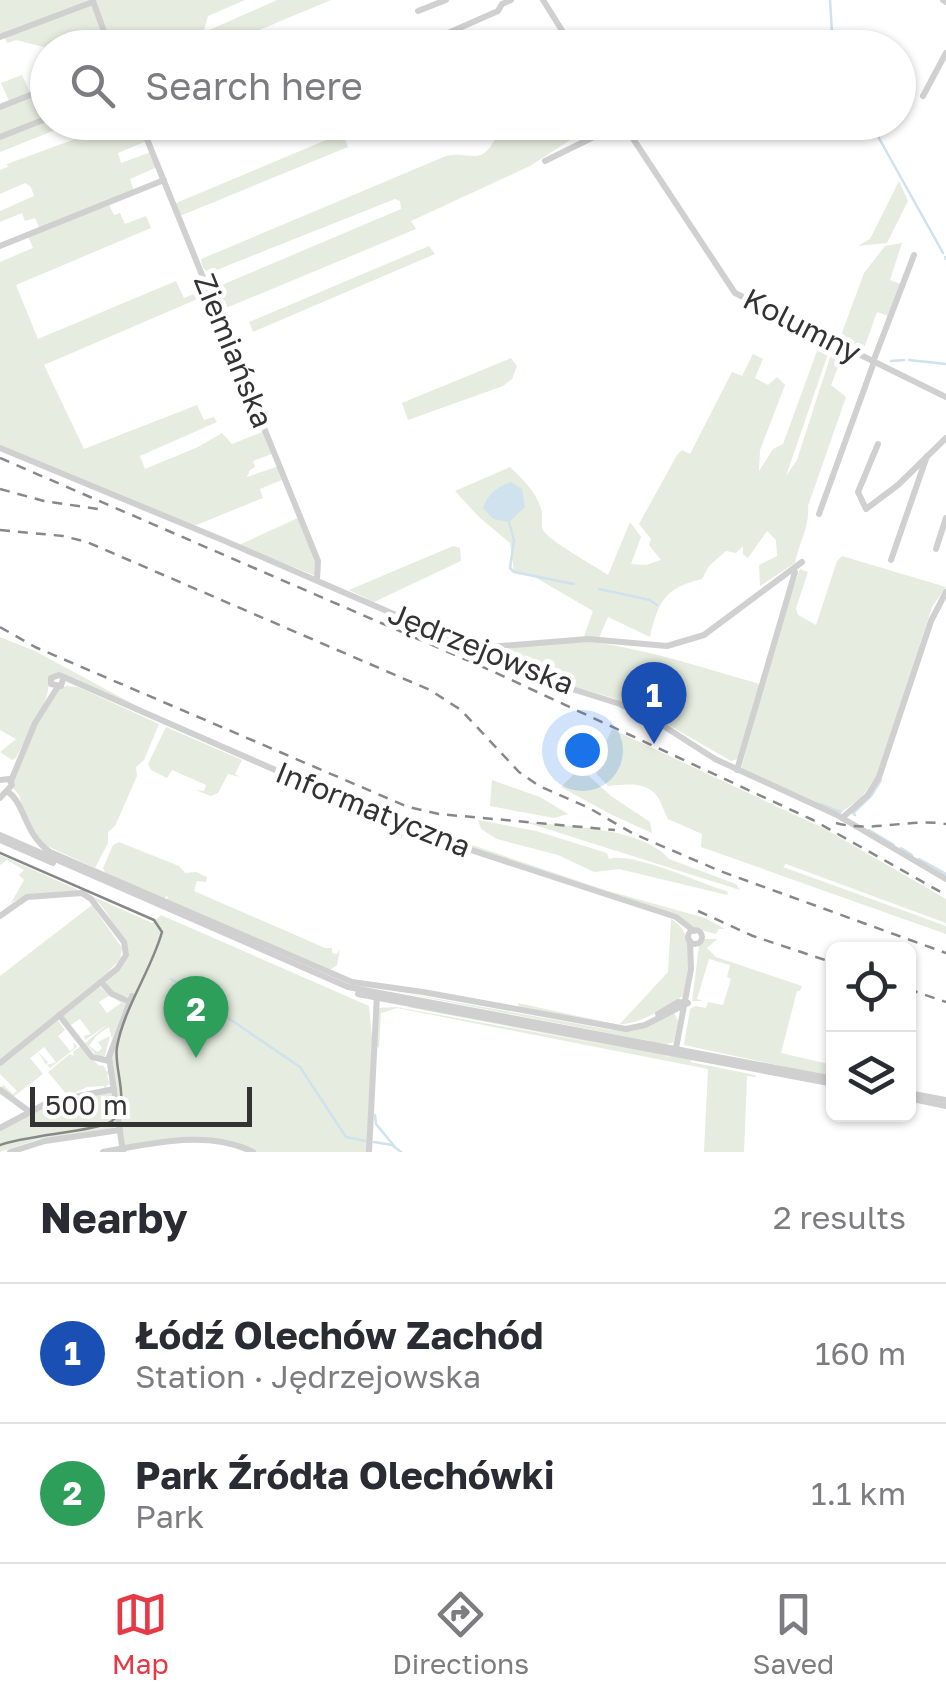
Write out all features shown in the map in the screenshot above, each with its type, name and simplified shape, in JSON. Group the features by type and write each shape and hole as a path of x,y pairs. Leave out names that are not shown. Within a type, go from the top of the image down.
{"street":[{"path":"418,11 446,0"},
{"path":"455,30 498,11 511,0"},
{"path":"543,0 562,30"},
{"path":"0,38 87,1 93,1 103,30"},
{"path":"923,96 946,53"},
{"path":"0,106 30,95"},
{"path":"0,137 30,125"},
{"name":"Ziemiańska","path":"147,140 318,561 317,580"},
{"path":"545,160 587,140"},
{"name":"Kolumny","path":"633,140 735,293 946,397"},
{"path":"0,246 164,180"},
{"path":"819,514 914,255"},
{"path":"878,444 858,492 866,508 898,485 946,438"},
{"name":"Jędrzejowska","path":"0,448 553,683 620,704 738,770 844,819 946,879"},
{"path":"892,560 927,455"},
{"path":"936,549 946,518"},
{"path":"480,652 488,647 574,639 667,646 704,635 802,562"},
{"path":"738,770 795,572"},
{"path":"844,819 872,791 881,773 931,621 946,592"},
{"name":"Informatyczna","path":"4,788 58,684 80,685 416,832 672,917 693,937 677,1052"},
{"path":"4,788 14,794 32,836 56,854 352,982 621,1028 646,1025 686,1003"},
{"path":"4,788 21,812"},
{"path":"0,838 330,981 375,995 826,1080"},
{"path":"0,916 23,898 74,891 91,899 125,946 123,962 0,1062"},
{"path":"101,982 113,995 131,999 110,1061 123,1150"},
{"path":"369,1152 375,995"},
{"path":"621,1028 646,1021 675,1004 686,1003"},
{"name":"Informatyczna","path":"677,1052 686,1003"},
{"path":"670,1012 681,1021"},
{"path":"59,1016 92,1057 110,1061"},
{"path":"0,1128 49,1102 114,1089"},
{"path":"0,1090 30,1112"},
{"path":"916,1097 946,1103"},
{"path":"10,1152 45,1141 120,1130"},
{"path":"103,1152 212,1141 253,1152"},
{"path":"175,1142 176,1152"}],"shaded area":[{"path":"0,0 245,0 208,16 204,30 30,30 30,44 16,40 7,43 0,36"},
{"path":"277,0 331,0 260,30 209,30"},
{"path":"22,75 30,93 30,140 0,152 0,107 10,103 1,83"},
{"path":"73,140 147,140 118,153 121,163 151,152 157,167 130,179 134,192 108,203 114,215 120,213 125,224 146,216 151,228 16,285 38,339 176,281 184,298 207,289 209,294 44,365 84,449 197,405 204,420 214,417 217,422 140,456 145,469 222,433 232,444 265,431 274,453 253,461 255,467 247,477 279,466 284,479 260,489 263,498 194,526 0,446 0,262 33,248 28,236 40,230 35,218 25,221 22,213 0,222 0,211 34,196 25,183 0,194 0,170"},
{"path":"326,140 346,140 348,147 180,216 176,203"},
{"path":"494,140 570,140 530,166 411,221 416,229 231,306 227,307 217,287 401,209 400,201 395,199 209,273 203,268 201,259 446,156 480,155"},
{"path":"899,181 908,201 887,243 858,246 870,239"},
{"path":"902,243 890,280 901,284 888,316 877,312 862,354 839,341 864,273 885,246"},
{"path":"429,246 435,254 253,332 249,322"},
{"path":"821,340 830,348 786,476 797,460 833,348 844,352 831,385 846,397 808,506 795,563 760,586 759,565 777,556 776,540 767,531 748,558 743,554 743,546 736,553 726,551 709,566 702,579 679,587 665,598 650,637 608,617 599,638 584,636 593,611 531,575 514,571 510,543 455,491 510,467 537,499 545,533 608,575 630,522 641,537 631,564 661,560 639,524 677,455 682,450 690,454 732,372 742,376 753,354 763,359 755,378 768,385 777,377 785,385 760,450 759,471 773,449 783,444"},
{"path":"511,358 517,366 512,379 503,386 408,420 402,403"},
{"path":"300,517 318,563 316,576 239,545"},
{"path":"453,546 460,548 461,561 374,602 349,590"},
{"path":"842,556 946,587 932,607 878,774 861,798 840,813 741,769 783,616 800,569 808,572 796,608 798,615 816,625"},
{"path":"0,637 35,651 146,711 410,824 605,890 705,918 725,929 716,934 698,929 681,919 424,833 61,674 49,681 41,710 12,760 0,752 16,739 0,730"},
{"path":"578,640 647,653 760,684 738,759 731,761 613,698 557,682 486,651"},
{"path":"66,686 78,687 159,724 144,760 136,767 137,776 115,826 108,832 108,843 95,868 43,844 27,823 13,788 13,776 36,724 55,691"},
{"path":"166,727 242,760 235,774 240,777 228,774 218,793 211,796 195,790 204,791 206,785 172,770 167,778 151,770 148,764"},
{"path":"612,729 825,829 946,899 946,923 786,864 783,867 946,926 946,934 701,847 702,834 668,819 652,791 634,785 608,786 596,773"},
{"path":"580,768 611,796 650,822 652,833 561,787"},
{"path":"492,780 540,797 568,814 554,818 490,806"},
{"path":"478,820 536,831 607,853 609,859 648,863 728,892 727,895 619,869 594,872 558,855 497,839 481,829"},
{"path":"525,822 581,827 641,840 669,859 736,884 740,890"},
{"path":"119,842 179,866 185,873 207,877 206,882 197,881 194,891 332,948 332,953 337,954 340,949 337,965 330,970 167,900 168,895 164,899 106,874 103,868 113,845"},
{"path":"0,855 152,923 161,915 369,1006 372,1038 368,1152 255,1152 222,1141 125,1146 111,1055 128,997 115,994 105,983 121,968 128,952 100,904 81,893 29,896 11,903 24,880 19,875 24,870 7,860 0,865"},
{"path":"92,905 122,948 120,960 107,972 121,962 0,1060 0,976"},
{"path":"671,919 688,943 683,996 649,1016 619,1025 668,972"},
{"path":"705,939 717,939 707,948 716,957 802,986 797,991 781,1053 826,1063 826,1075 684,1045 690,1009 706,1008 708,1002 723,1005 731,979 727,977 730,965 709,959 697,999 703,1001 692,1001 699,946"},
{"path":"99,986 110,995 99,1002 107,1013 121,1003 113,997 126,1004 112,1039 109,1027 89,1046 98,1052 102,1048 98,1042 110,1036 104,1059 85,1043 108,1024 85,1040 84,1036 91,1034 80,1019 69,1026 62,1016"},
{"path":"387,990 612,1030 626,1030 671,1014 678,1021 674,1042 661,1044"},
{"path":"518,1003 617,1025 519,1007"},
{"path":"396,1007 633,1050 407,1007 667,1054 667,1058 669,1054 755,1075 747,1076 744,1152 704,1152 708,1069 397,1008 381,1013 379,1048 378,1008"},
{"path":"57,1019 65,1030 58,1036 70,1051 73,1042 77,1047 50,1068 47,1065 56,1062 44,1047 30,1058 43,1074 13,1097 0,1089 3,1085 13,1094 17,1091 0,1074 0,1064"},
{"path":"81,1046 109,1071 111,1086 87,1087 68,1096 48,1072 70,1054 74,1056 73,1052"},
{"path":"111,1092 117,1124 114,1128 36,1140 0,1152 0,1130 53,1103"}],"water":[{"path":"511,482 522,489 525,507 509,522 493,519 483,508 485,503 501,486"}],"waterway":[{"path":"830,0 832,30"},
{"path":"880,140 943,253"},
{"path":"891,361 904,360"},
{"path":"909,360 946,364"},
{"path":"509,522 514,540 510,568 514,572 574,584"},
{"path":"599,589 657,605"},
{"path":"855,815 881,780"},
{"path":"820,804 841,812"},
{"path":"869,830 894,845"},
{"path":"901,848 912,855"},
{"path":"919,859 946,874"},
{"path":"171,979 300,1067 346,1137 366,1141"},
{"path":"375,1115 376,1124 395,1147"},
{"path":"374,1142 392,1145 401,1152"}],"tram line":[{"path":"0,853 154,920 162,932 120,1032 116,1056 121,1096 118,1114 104,1124 0,1145"}],"railway":[{"path":"0,458 492,671 813,820 946,895"},
{"path":"0,489 98,509"},
{"path":"0,530 87,542 430,690 461,710 519,772 539,786 634,834 720,871 946,953"},
{"path":"0,627 35,647 408,807 439,814 615,830"},
{"path":"836,823 863,827 946,824"},
{"path":"698,911 753,936 826,960"},
{"path":"916,992 946,1002"}],"place":[{"name":"Łódź Olechów Zachód","path":"654,744"},
{"name":"Park Źródła Olechówki","path":"196,1058"}]}
